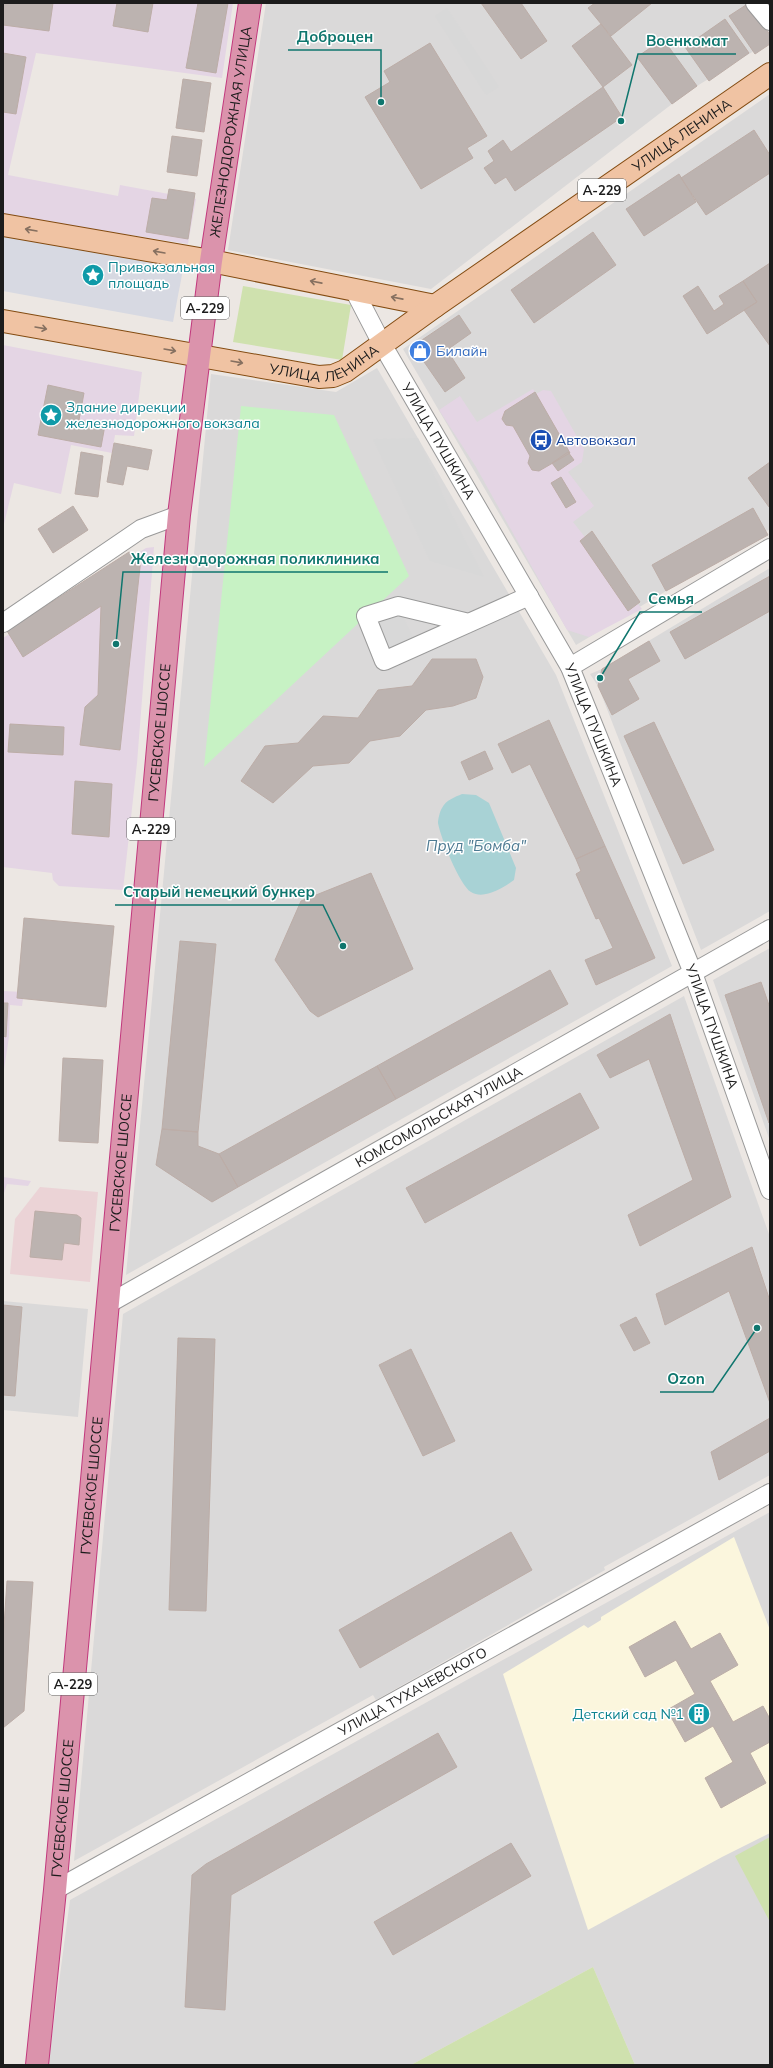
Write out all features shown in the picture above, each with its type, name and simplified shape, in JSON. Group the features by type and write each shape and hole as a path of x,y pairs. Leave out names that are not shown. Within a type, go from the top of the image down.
{"highway":[{"name":"ЖЕЛЕЗНОДОРОЖНАЯ УЛИЦА","path":"211,261 250,3"},
{"name":"ГУСЕВСКОЕ ШОССЕ","path":"37,2065 55,1890 179,515 211,261"}],"main road":[{"name":"УЛИЦА ЛЕНИНА","path":"3,321 318,377 332,376 345,371 435,306 770,74"},
{"path":"3,225 211,261 435,306"}],"street":[{"path":"755,3 770,20"},
{"name":"УЛИЦА ПУШКИНА","path":"354,290 382,344 570,667 693,973 770,1190"},
{"path":"3,623 141,529 179,515"},
{"path":"570,667 770,548"},
{"path":"468,623 398,606 366,616 384,661 529,596"},
{"name":"КОМСОМОЛЬСКАЯ УЛИЦА","path":"108,1304 770,929"},
{"name":"УЛИЦА ТУХАЧЕВСКОГО","path":"55,1890 770,1493"}],"shaded area":[{"path":"3,3 233,3 222,78 36,53 8,175 118,196 120,185 196,199 188,244 3,215"},
{"path":"266,3 770,3 770,41 697,86 672,104 431,289 228,250"},
{"path":"447,8 499,87 486,95 435,16"},
{"path":"770,94 770,529 576,645 403,349"},
{"name":"Привокзальная площадь","path":"3,231 185,259 173,322 3,291"},
{"path":"3,345 142,372 134,436 115,435 112,453 71,445 61,494 14,483 3,528"},
{"path":"377,368 556,675 672,966 126,1275 211,374 336,392"},
{"path":"533,389 536,394 543,390 551,391 584,449 582,462 568,472 594,506 573,522 642,609 589,637 567,630 476,467 439,410 460,396 477,422"},
{"path":"418,438 449,509 484,577 430,561 373,439"},
{"path":"154,547 137,763 123,890 59,886 53,880 52,873 3,867 3,638 146,548"},
{"path":"770,568 770,911 701,950 598,686 590,674 602,669"},
{"path":"398,606 417,646 384,661 366,616"},
{"path":"770,948 770,1141 713,980"},
{"path":"3,991 24,992 22,1006 10,1005 9,1037 3,1076"},
{"path":"684,996 770,1237 770,1475 604,1567 605,1570 376,1700 373,1695 74,1861 123,1314"},
{"path":"3,1177 31,1181 28,1186 7,1184 3,1196"},
{"path":"40,1187 98,1192 90,1282 10,1274 15,1219"},
{"path":"3,1301 88,1309 78,1417 3,1410"},
{"path":"770,1512 770,2065 635,2065 593,1967 411,2065 48,2065 70,1900"},
{"path":"734,1537 770,1630 770,1833 722,1857 588,1930 503,1674 584,1625 588,1628 601,1620 601,1617"}],"green space":[{"path":"243,286 351,305 342,360 233,342"},
{"path":"241,406 334,415 409,576 204,767"},
{"path":"770,1837 770,1922 735,1856"},
{"path":"593,1967 635,2065 411,2065"}],"water":[{"name":"Пруд \"Бомба\"","path":"462,794 476,795 489,803 516,868 514,880 487,894 482,895 471,892 461,881 446,849 438,823 438,819 444,805 451,799"}],"building":[{"path":"3,3 53,3 49,31 3,25"},
{"path":"117,3 153,3 148,32 113,26"},
{"path":"198,3 228,3 216,73 186,68"},
{"path":"481,3 521,3 547,41 521,59"},
{"path":"595,3 652,3 611,36 588,8"},
{"path":"749,3 770,35 770,44 755,54 729,16"},
{"path":"725,19 749,53 709,81 685,47"},
{"path":"601,24 632,65 603,87 572,46"},
{"path":"663,39 697,86 672,104 637,57"},
{"path":"430,43 487,136 467,148 473,158 421,189 365,97 390,82 384,71"},
{"path":"3,53 26,57 16,114 3,112"},
{"path":"183,79 211,83 204,132 176,128"},
{"path":"603,87 622,117 515,191 506,177 495,184 484,168 494,161 488,151 503,140 511,152"},
{"path":"754,130 770,155 770,173 706,215 681,178"},
{"path":"172,136 202,140 197,176 167,172"},
{"path":"679,174 696,202 644,236 626,209"},
{"path":"169,189 195,193 188,239 146,232 152,198 167,200"},
{"path":"593,232 616,265 534,323 511,290"},
{"path":"770,263 770,346 744,310 757,302 743,281"},
{"path":"743,281 757,302 707,334 683,296 698,286 714,311 724,304 719,296"},
{"path":"459,315 471,333 447,350 465,378 445,392 413,346"},
{"path":"48,385 84,393 79,420 105,425 101,447 38,435"},
{"name":"Автовокзал","path":"535,392 570,453 539,471 532,470 528,463 530,456 513,426 506,425 502,419 505,411"},
{"path":"114,443 152,450 148,470 127,466 123,485 107,482"},
{"path":"81,452 103,456 98,497 75,494"},
{"path":"568,452 574,460 558,471 552,463"},
{"path":"770,462 770,506 769,507 748,478"},
{"path":"561,477 576,502 566,508 551,483"},
{"path":"73,506 88,530 53,553 38,529"},
{"path":"753,508 768,535 666,591 652,565"},
{"path":"592,531 640,602 628,611 580,541"},
{"path":"129,552 141,558 120,750 80,745 85,707 98,695 101,606 23,657 7,631"},
{"path":"770,576 770,611 685,659 670,632"},
{"path":"649,641 660,661 628,679 639,699 612,715 598,686 602,669"},
{"path":"432,659 476,659 483,677 476,698 453,706 426,710 400,736 370,741 349,763 313,766 273,803 241,781 265,746 298,743 323,716 358,718 378,690 412,686"},
{"path":"549,720 605,846 576,859 530,764 512,773 498,744"},
{"path":"654,722 714,850 683,864 624,736"},
{"path":"10,724 64,727 63,755 8,752"},
{"path":"485,751 493,769 469,780 461,762"},
{"path":"75,781 112,784 109,837 72,834"},
{"path":"605,846 655,958 596,985 585,960 613,948 599,918 596,919 576,874 581,871 576,859"},
{"path":"371,873 413,969 318,1017 310,1011 275,960 301,901"},
{"path":"24,918 114,926 106,1007 17,998"},
{"path":"180,941 216,944 198,1132 162,1129"},
{"path":"550,970 568,1004 396,1099 377,1066"},
{"path":"761,982 770,1008 769,1123 725,995"},
{"path":"3,1003 8,1003 6,1037 3,1036"},
{"path":"670,1014 731,1197 640,1246 628,1215 693,1180 649,1059 610,1078 597,1055"},
{"path":"63,1058 103,1060 98,1143 59,1141"},
{"path":"377,1066 396,1099 238,1187 219,1154"},
{"path":"580,1093 599,1128 425,1223 406,1188"},
{"path":"162,1129 198,1132 198,1146 219,1154 238,1187 212,1202 156,1165"},
{"path":"35,1211 77,1215 81,1218 79,1245 64,1243 62,1260 30,1257"},
{"path":"752,1247 770,1301 770,1403 729,1291 665,1325 656,1294"},
{"path":"3,1305 22,1307 15,1396 3,1395"},
{"path":"636,1317 650,1343 634,1351 620,1325"},
{"path":"178,1338 215,1339 206,1611 169,1610"},
{"path":"411,1349 455,1441 423,1456 379,1365"},
{"path":"770,1418 770,1451 719,1480 711,1452"},
{"path":"511,1532 532,1570 360,1668 339,1630"},
{"path":"7,1581 33,1582 24,1711 3,1728 3,1640"},
{"name":"Детский сад №1","path":"675,1621 691,1649 720,1633 738,1665 710,1681 733,1722 763,1706 770,1719 770,1742 750,1753 766,1783 721,1808 705,1778 733,1762 713,1726 685,1742 667,1710 695,1694 676,1660 645,1677 629,1647"},
{"path":"438,1733 457,1767 231,1895 225,2010 185,2007 192,1875 206,1864"},
{"path":"511,1843 531,1876 393,1955 374,1922"}],"place":[{"name":"Доброцен","path":"381,102"},
{"name":"Военкомат","path":"621,121"},
{"name":"Привокзальная площадь","path":"93,275"},
{"name":"Билайн","path":"420,351"},
{"name":"Здание дирекции железнодорожного вокзала","path":"51,415"},
{"name":"Автовокзал","path":"541,440"},
{"name":"Железнодорожная поликлиника","path":"116,644"},
{"name":"Семья","path":"600,678"},
{"name":"Старый немецкий бункер","path":"343,946"},
{"name":"Ozon","path":"757,1328"},
{"name":"Детский сад №1","path":"699,1714"}]}
